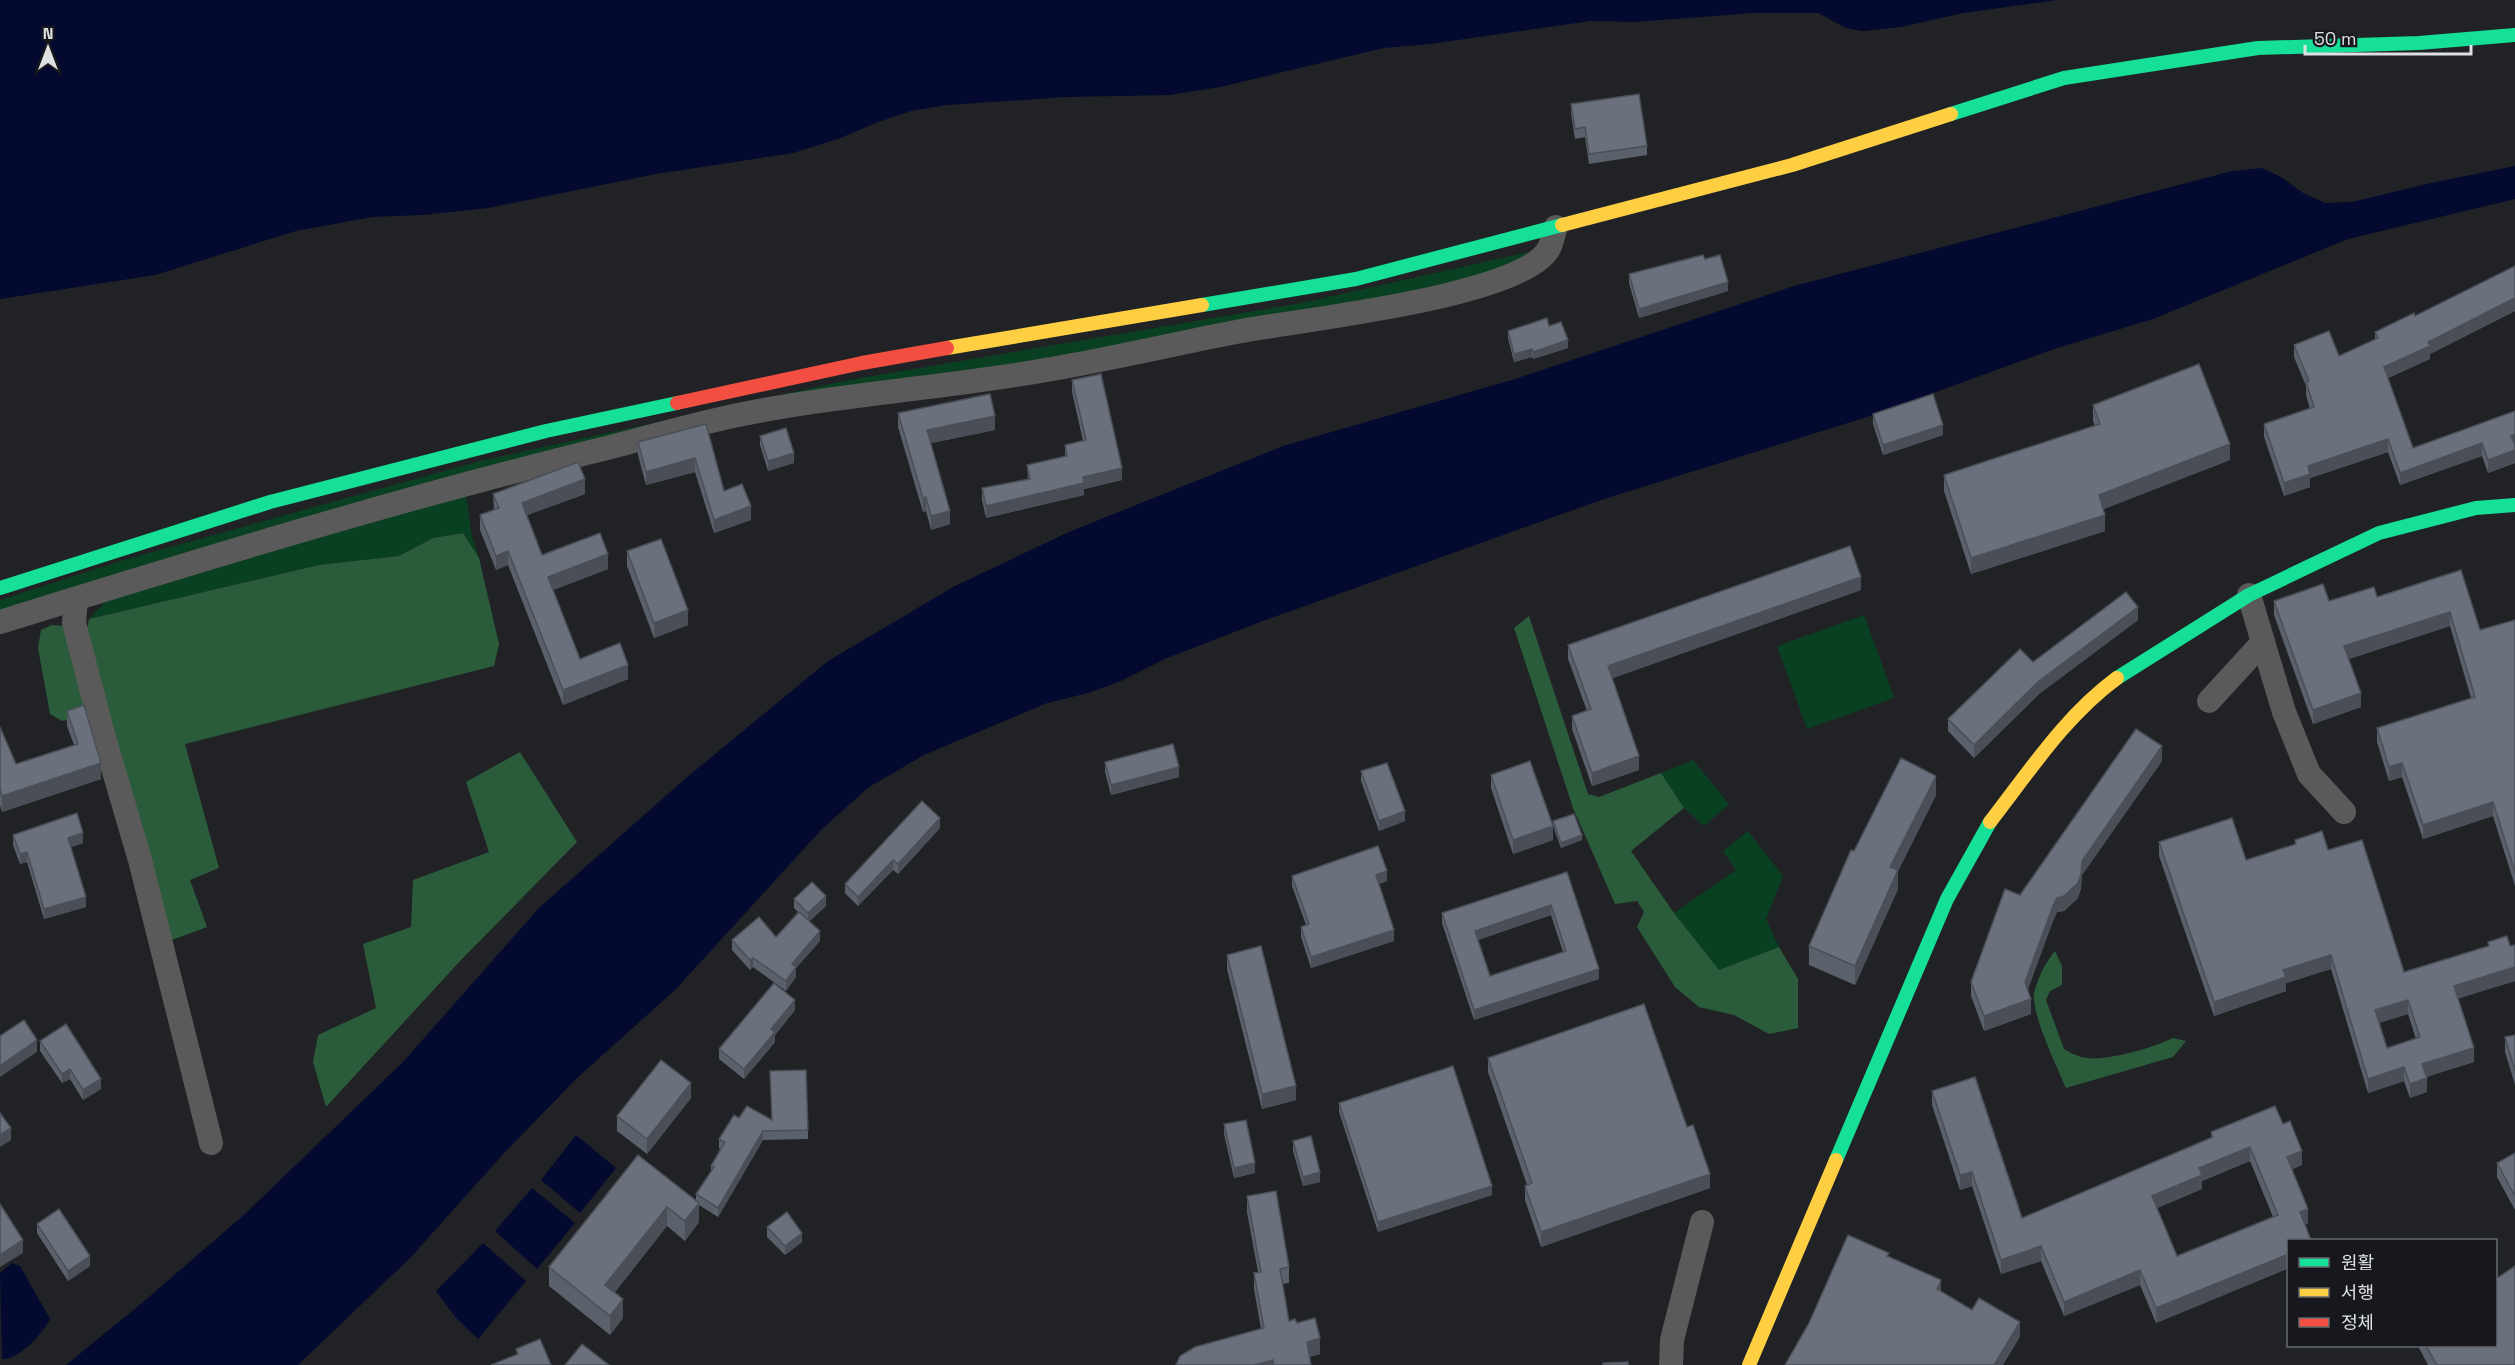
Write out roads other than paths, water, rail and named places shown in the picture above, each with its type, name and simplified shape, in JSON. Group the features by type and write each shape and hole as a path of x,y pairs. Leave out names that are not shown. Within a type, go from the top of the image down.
{"street":[{"path":"0,588 270,502 546,430 862,363 1356,279 1792,165 2064,78 2258,48 2419,43 2515,35"},
{"path":"0,622 133,579 399,501 739,415 998,378 1243,330 1419,302 1493,282 1532,264 1548,251 1556,227"},
{"path":"1749,1365 1947,899 1988,825 2058,733 2097,692 2134,665 2249,595 2379,534 2476,508 2515,505"},
{"path":"2249,595 2284,712 2309,774 2344,812"},
{"path":"76,599 74,624 140,860 211,1143"},
{"path":"2209,701 2263,642"},
{"path":"1671,1365 1677,1318 1702,1222"}],"water":[{"path":"0,0 2057,0 1963,13 1901,27 1862,31 1846,28 1818,13 1753,13 1635,22 1591,21 1430,44 1384,48 1220,87 1170,95 1067,97 947,105 911,111 838,139 793,153 656,174 488,208 422,215 372,217 296,231 155,275 0,299"},
{"path":"2515,166 2515,199 2348,239 2153,319 2054,349 1867,417 1601,500 1263,621 1167,658 1121,681 1088,693 1047,703 924,755 869,787 822,829 675,990 577,1078 505,1152 411,1257 298,1365 66,1365 246,1213 403,1062 539,908 686,778 828,661 955,586 1069,532 1283,446 1515,379 1794,286 2232,171 2262,168 2281,177 2303,193 2325,203 2352,202"},
{"path":"576,1135 616,1168 580,1213 541,1180"},
{"path":"532,1188 575,1223 537,1269 495,1231"},
{"path":"483,1243 526,1281 478,1339 456,1318 436,1291"},
{"path":"12,1263 20,1266 50,1319 36,1338 23,1350 9,1358 2,1359 0,1273"}]}
